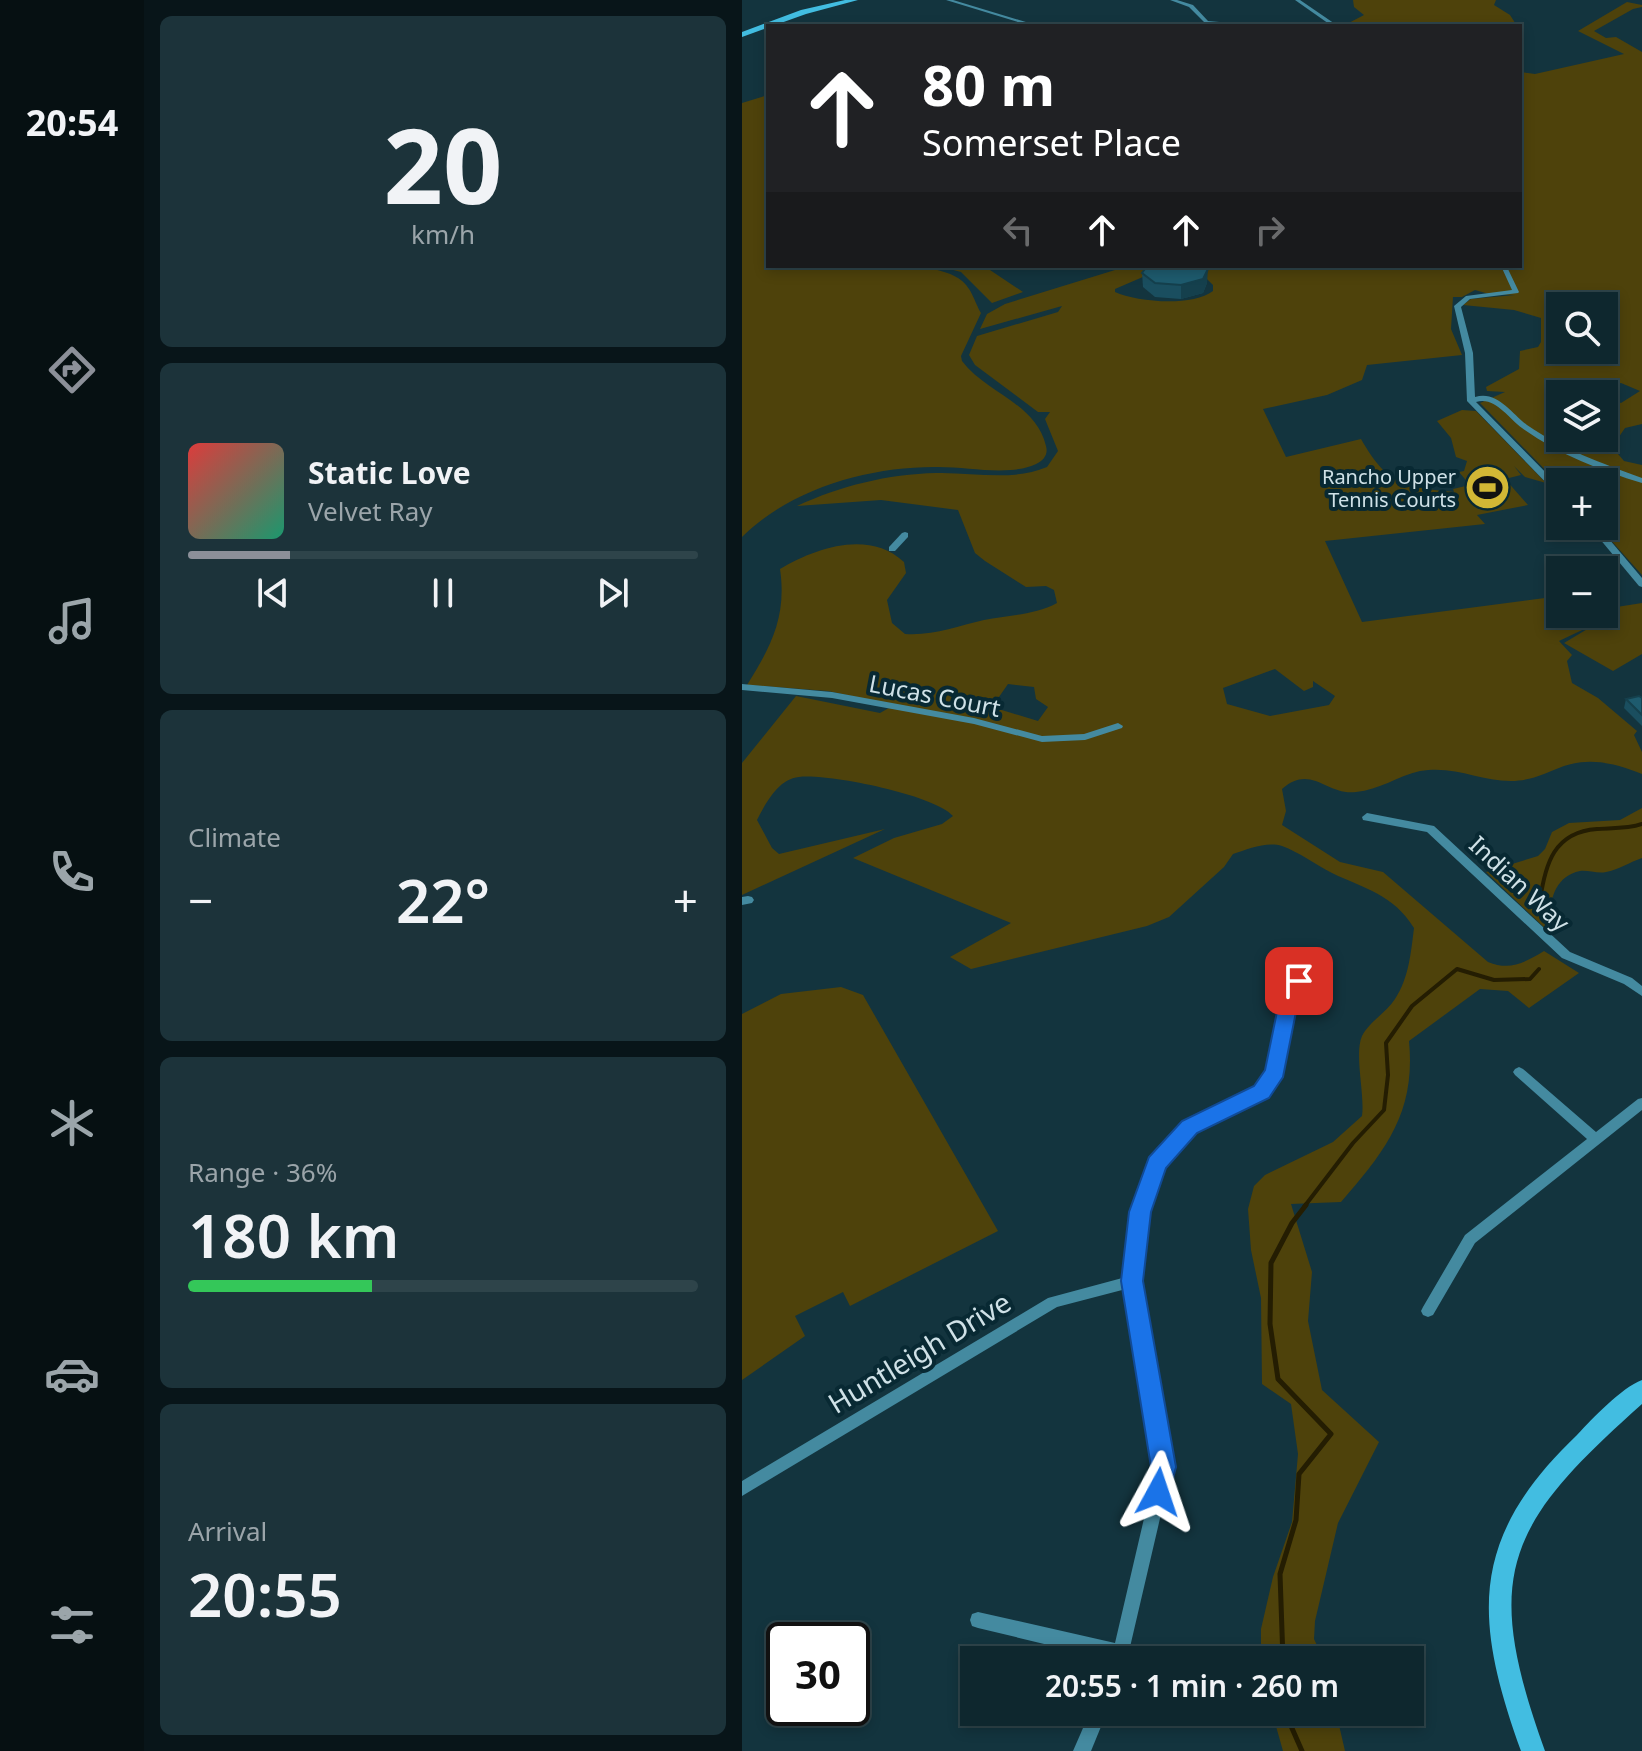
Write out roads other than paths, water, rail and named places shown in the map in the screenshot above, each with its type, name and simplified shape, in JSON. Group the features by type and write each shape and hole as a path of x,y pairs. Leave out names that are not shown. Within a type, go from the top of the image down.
{"street":[{"path":"772,24 854,0"},
{"path":"948,0 1029,24"},
{"path":"1172,0 1191,6 1207,22 1234,24"},
{"path":"1297,0 1332,24"},
{"path":"1626,0 1642,3"},
{"path":"777,22 785,24"},
{"path":"742,35 766,26"},
{"path":"1504,268 1516,292 1468,297 1457,306 1469,353 1471,401 1546,478"},
{"path":"1471,401 1483,397 1494,400 1524,426 1572,455 1642,481"},
{"path":"892,549 905,535"},
{"path":"1605,540 1642,584"},
{"name":"Lucas Court","path":"742,687 832,695 974,721 1042,739 1085,737 1118,726"},
{"name":"Indian Way","path":"1367,817 1430,829 1566,955 1628,981 1642,992"},
{"path":"1123,1646 1164,1467 1132,1281 1140,1212 1157,1163 1190,1127 1261,1092 1275,1071 1281,1031 1299,981"},
{"path":"1519,1072 1594,1138"},
{"path":"1428,1311 1470,1239 1642,1103"},
{"name":"Huntleigh Drive","path":"742,1489 1053,1302 1132,1281"},
{"path":"1533,1751 1515,1703 1498,1619 1504,1570 1514,1531 1540,1492 1583,1443 1642,1390"},
{"path":"978,1620 1078,1646"},
{"path":"1082,1751 1093,1726"}],"waterway":[{"path":"1540,901 1549,863 1561,843 1582,831 1642,824"},
{"path":"1304,1207 1353,1143 1384,1110 1388,1075 1386,1043 1412,1006 1457,969 1494,980 1530,979 1539,969"},
{"path":"1283,1646 1280,1574 1296,1520 1299,1474 1331,1434 1278,1379 1270,1324 1271,1263 1292,1223 1306,1205"},
{"path":"1291,1726 1302,1751"}],"place":[{"name":"Rancho Upper Tennis Courts","path":"1487,487"}]}
